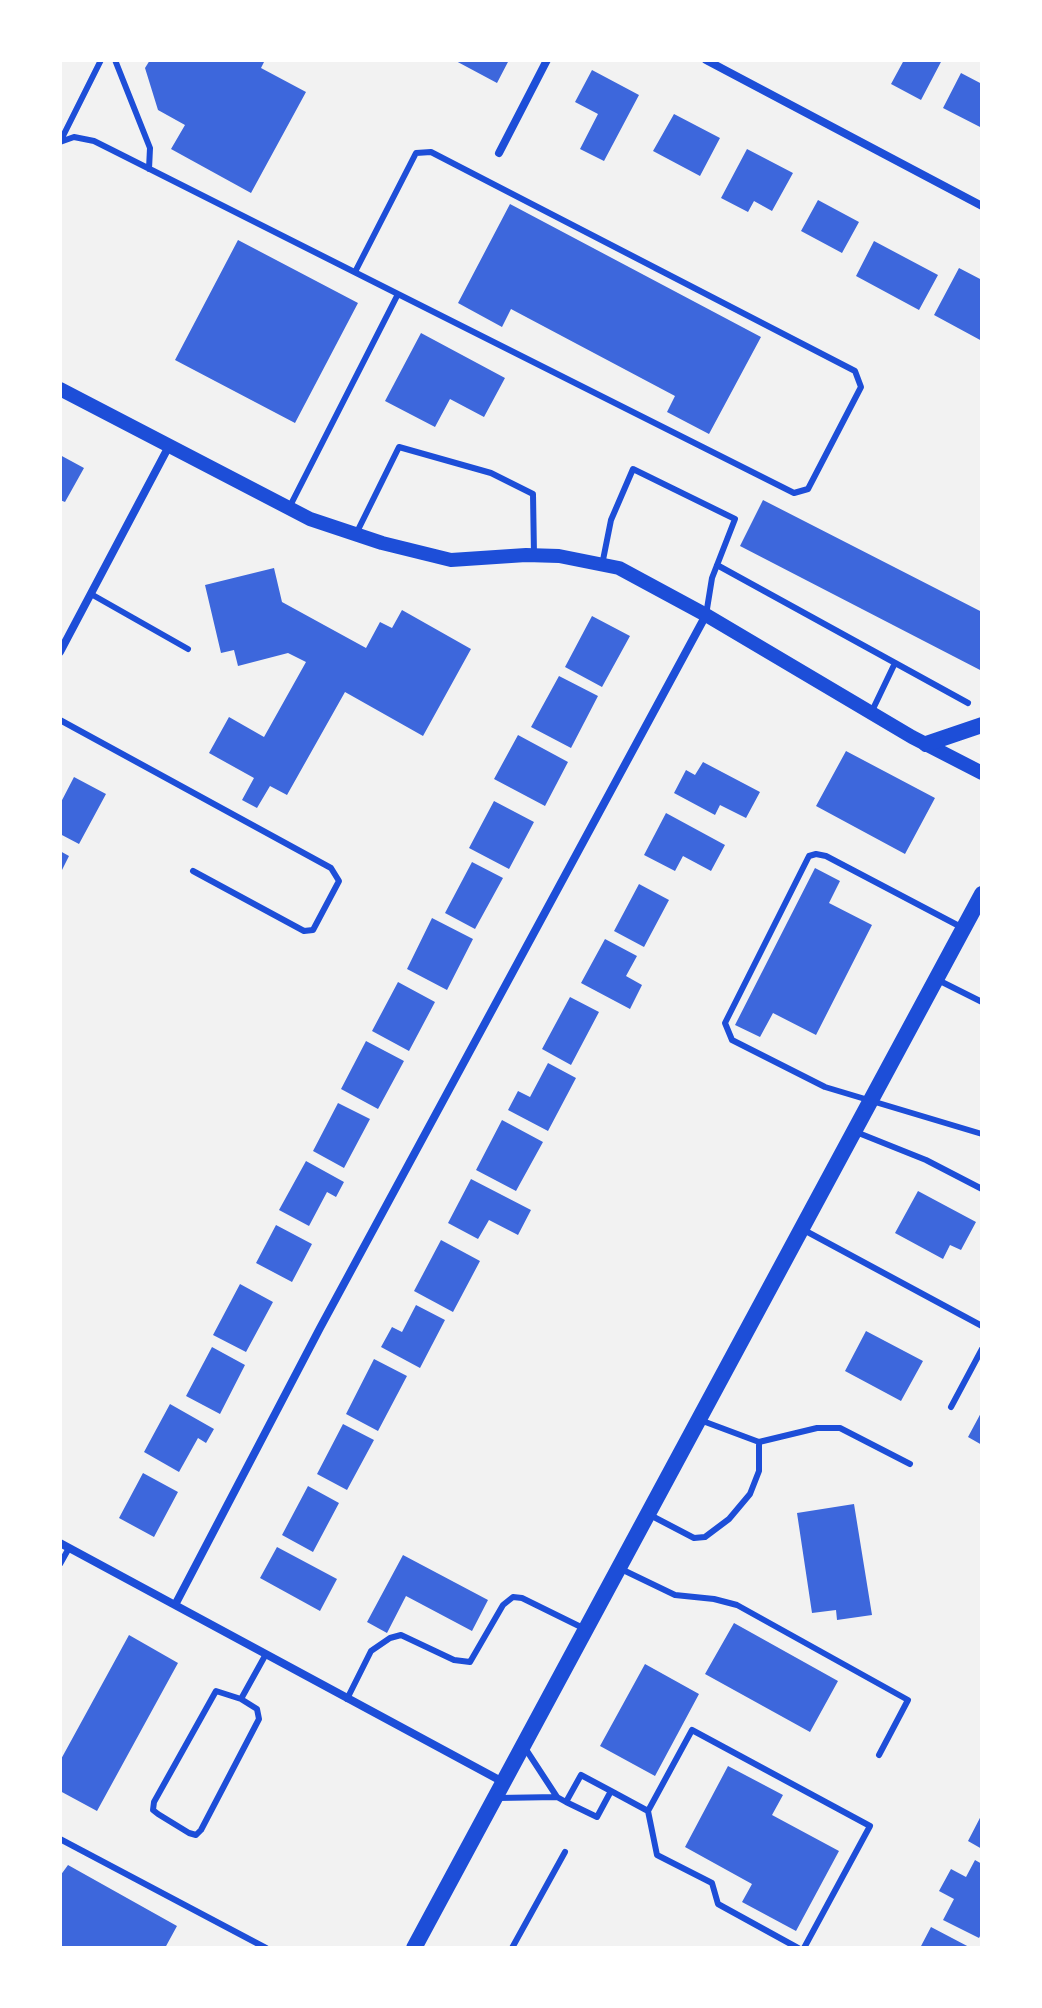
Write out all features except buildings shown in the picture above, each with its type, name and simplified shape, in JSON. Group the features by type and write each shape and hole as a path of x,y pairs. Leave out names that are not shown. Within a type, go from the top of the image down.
{"main road":[{"path":"926,744 982,725"},
{"path":"417,1947 494,1798 981,896"}],"street":[{"path":"499,153 547,60"},
{"path":"706,60 982,206"},
{"path":"60,389 310,519 356,534 451,560 559,556 619,568 982,773"},
{"path":"60,652 169,446"},
{"path":"175,1605 320,1328 706,615"},
{"path":"64,1545 503,1782"}],"lane":[{"path":"60,142 101,60"},
{"path":"115,60 150,148 149,169"},
{"path":"60,142 74,137 94,141 794,493 808,489 861,387 855,371 431,152 416,153 355,272"},
{"path":"289,508 398,294"},
{"path":"356,534 399,447 491,473 533,494 534,555"},
{"path":"602,565 611,520 633,469 735,519 712,578 706,615"},
{"path":"717,565 968,703"},
{"path":"91,594 188,649"},
{"path":"872,712 895,663"},
{"path":"60,720 331,868 339,881 313,930 304,931 193,871"},
{"path":"963,928 826,856 809,856 725,1023 732,1040 825,1087 982,1134"},
{"path":"935,979 982,1002"},
{"path":"853,1130 926,1160 982,1189"},
{"path":"801,1228 982,1326"},
{"path":"951,1407 982,1349"},
{"path":"698,1419 759,1442 817,1428 840,1428 910,1464"},
{"path":"647,1513 694,1538 705,1537 729,1519 750,1494 759,1471 759,1442"},
{"path":"60,1564 64,1545"},
{"path":"618,1568 675,1595 737,1605 908,1700 879,1755"},
{"path":"347,1699 371,1651 390,1638 401,1635 454,1660 470,1662 503,1605 513,1597 522,1598 585,1629"},
{"path":"241,1699 266,1654"},
{"path":"216,1691 241,1699 257,1709 259,1719 201,1830 196,1835 189,1833 153,1810 154,1802 216,1691"},
{"path":"798,1948 718,1904 712,1883 657,1855 648,1811 692,1730 870,1826 804,1948"},
{"path":"523,1745 557,1797 566,1802 597,1817 611,1791"},
{"path":"566,1802 581,1775 648,1811"},
{"path":"494,1798 557,1797"},
{"path":"60,1839 266,1948"},
{"path":"512,1948 565,1852"}]}
